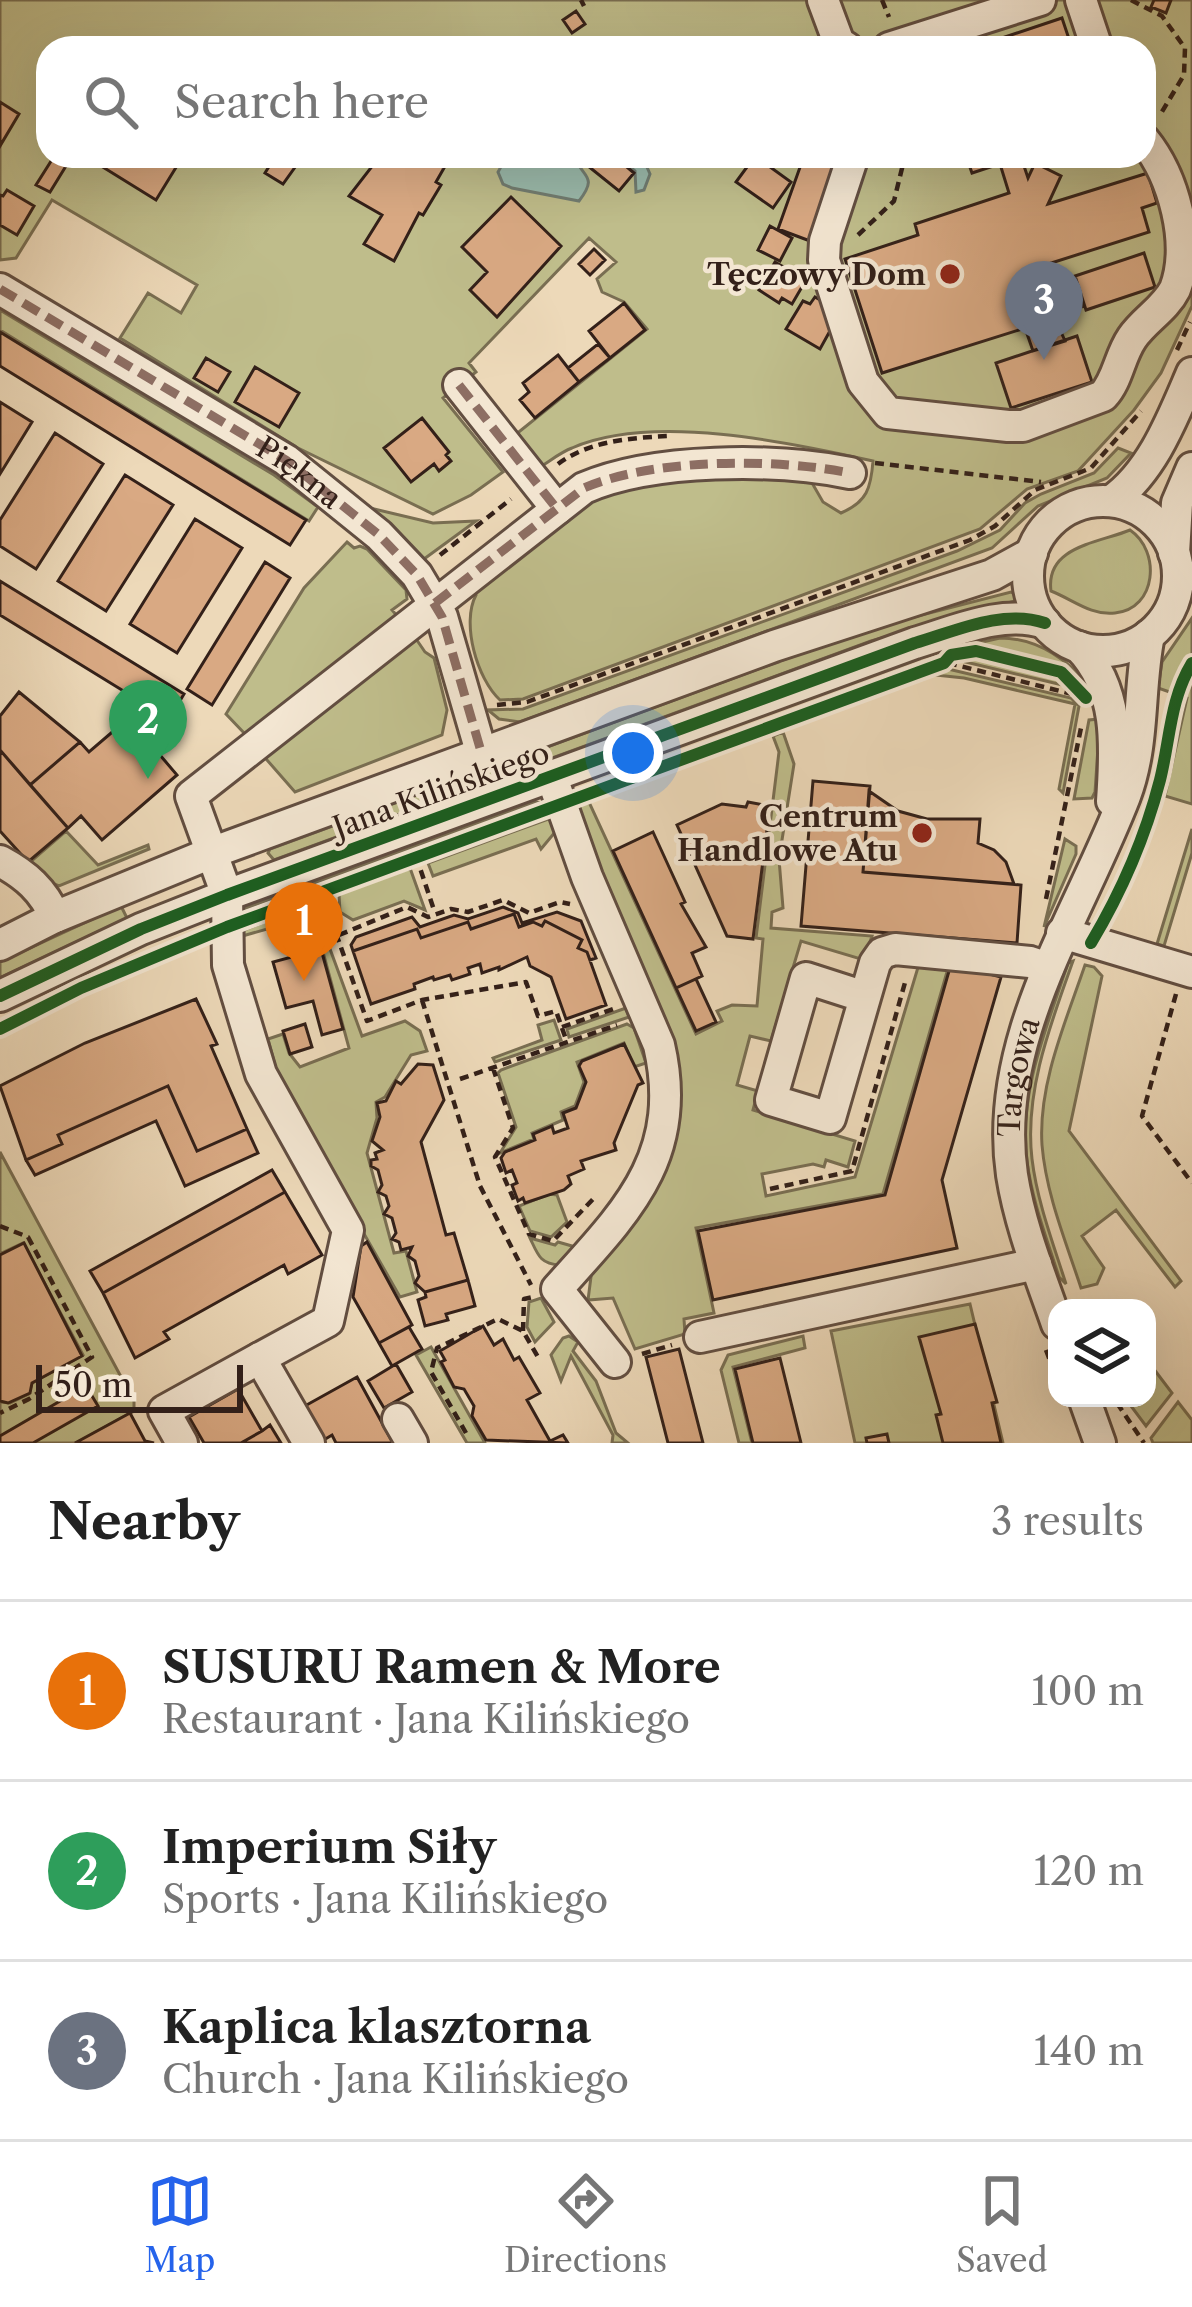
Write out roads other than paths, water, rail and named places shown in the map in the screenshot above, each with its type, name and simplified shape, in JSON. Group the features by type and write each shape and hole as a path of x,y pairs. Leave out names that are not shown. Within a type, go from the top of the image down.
{"street":[{"path":"823,0 836,36"},
{"path":"927,36 1040,0"},
{"path":"1082,0 1093,36"},
{"path":"849,168 825,242 824,260 863,382 888,413 1023,426 1092,403 1112,386 1128,344 1176,288 1182,266 1179,213 1156,155"},
{"name":"Piękna","path":"0,289 309,476 379,535 417,575 435,603 449,636 482,755"},
{"path":"1111,501 1141,472 1183,364"},
{"path":"459,385 557,508"},
{"path":"182,1443 164,1411 328,1321 348,1230 261,1074 227,965 227,895 191,796 584,488 626,474 763,462 850,473"},
{"path":"1174,553 1157,524 1143,513 1111,501 1082,504 1056,517 1032,553 1030,590 1045,623 1079,646 1115,650 1149,634 1168,612 1178,583 1174,553 1178,503 1192,468"},
{"name":"Jana Kilińskiego","path":"0,945 55,917 211,853 774,646 992,575 1032,553"},
{"name":"Jana Kilińskiego","path":"0,996 123,937 227,895 915,643 1007,618 1045,623"},
{"name":"Targowa","path":"1048,1299 1016,1198 1010,1114 1017,1066 1048,968 1134,767 1149,634"},
{"name":"Targowa","path":"1079,646 1104,679 1110,702 1114,765 1107,836"},
{"path":"551,775 587,877 653,1030 665,1072 664,1116 647,1178 628,1209 557,1289 615,1362"},
{"path":"0,861 22,872 46,898 55,917"},
{"path":"1062,934 1185,979"},
{"path":"865,997 875,963 882,953 895,949 1030,962 1048,968"},
{"path":"700,1336 1036,1264"},
{"path":"260,1358 309,1443"},
{"path":"1087,1407 1100,1443"}],"place":[{"name":"Tęczowy Dom","path":"950,274"},
{"name":"Kaplica klasztorna","path":"1044,360"},
{"name":"Imperium Siły","path":"148,779"},
{"name":"Centrum Handlowe Atu","path":"922,833"},
{"name":"SUSURU Ramen & More","path":"304,981"}]}
